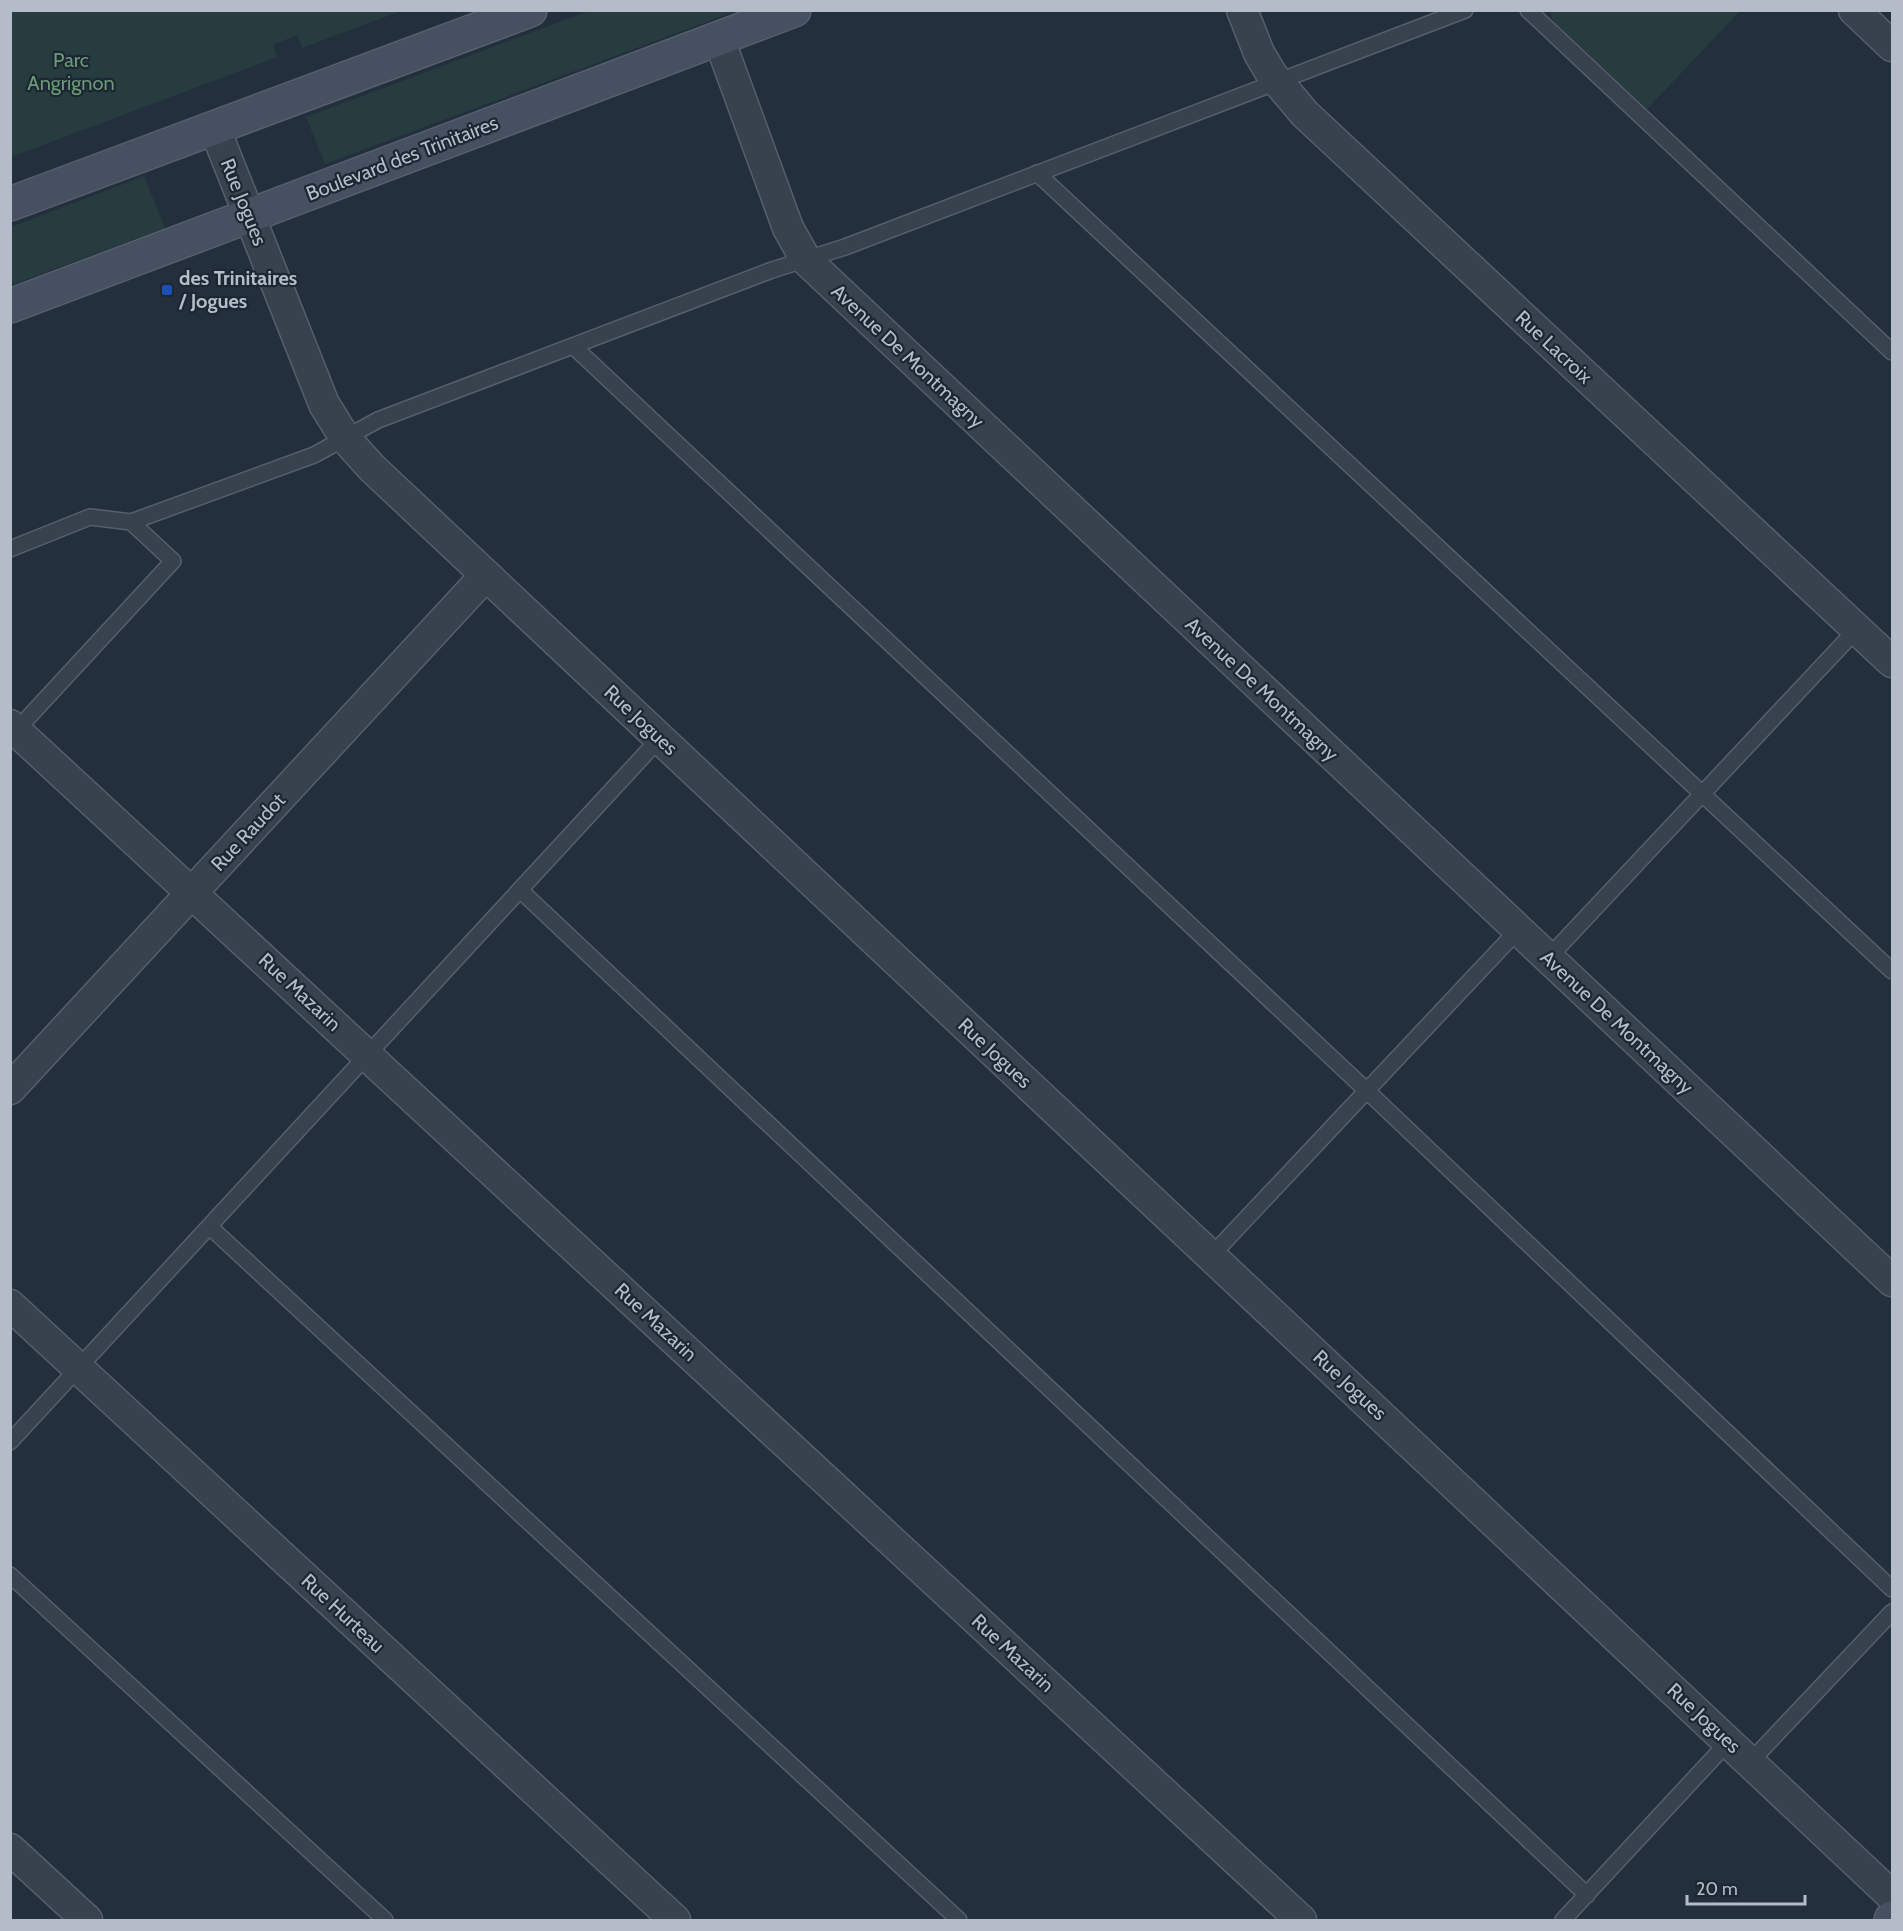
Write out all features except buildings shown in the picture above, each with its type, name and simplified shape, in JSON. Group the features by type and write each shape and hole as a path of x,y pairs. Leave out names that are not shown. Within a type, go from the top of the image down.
{"main road":[{"path":"10,204 530,10"},
{"name":"Boulevard des Trinitaires","path":"10,306 794,10"}],"street":[{"name":"Rue Lacroix","path":"1242,10 1259,53 1278,82 1305,114 1857,629 1891,657"},
{"path":"1854,10 1893,46"},
{"name":"Avenue De Montmagny","path":"719,39 788,228 806,260 1893,1281"},
{"name":"Rue Jogues","path":"215,129 324,404 345,438 372,468 1893,1896"},
{"name":"Rue Raudot","path":"10,1089 486,575"},
{"name":"Rue Mazarin","path":"12,730 192,892 1301,1920"},
{"name":"Rue Hurteau","path":"10,1305 675,1920"},
{"path":"10,1849 87,1920"}],"lane":[{"path":"10,549 90,517 131,522 314,455 378,420 772,270 845,247 1465,10"},
{"path":"1528,10 1893,352"},
{"path":"1037,173 1893,971"},
{"path":"573,346 1366,1090 1893,1589"},
{"path":"12,730 173,561 131,522"},
{"path":"1549,957 1857,629"},
{"path":"10,1442 660,738"},
{"path":"520,890 1587,1895"},
{"path":"1211,1256 1518,930"},
{"path":"210,1227 959,1920"},
{"path":"10,1575 385,1920"},
{"path":"1750,1762 1893,1612"},
{"path":"1563,1920 1729,1741"}],"green space":[{"name":"Parc Angrignon","path":"11,10 401,11 302,48 297,35 273,45 277,57 11,157"},
{"path":"1550,10 1740,11 1647,109 1553,21"},
{"path":"589,11 736,11 325,164 306,117"},
{"path":"144,176 165,228 11,285 11,227"}],"place":[{"name":"des Trinitaires / Jogues","path":"167,290"}]}
